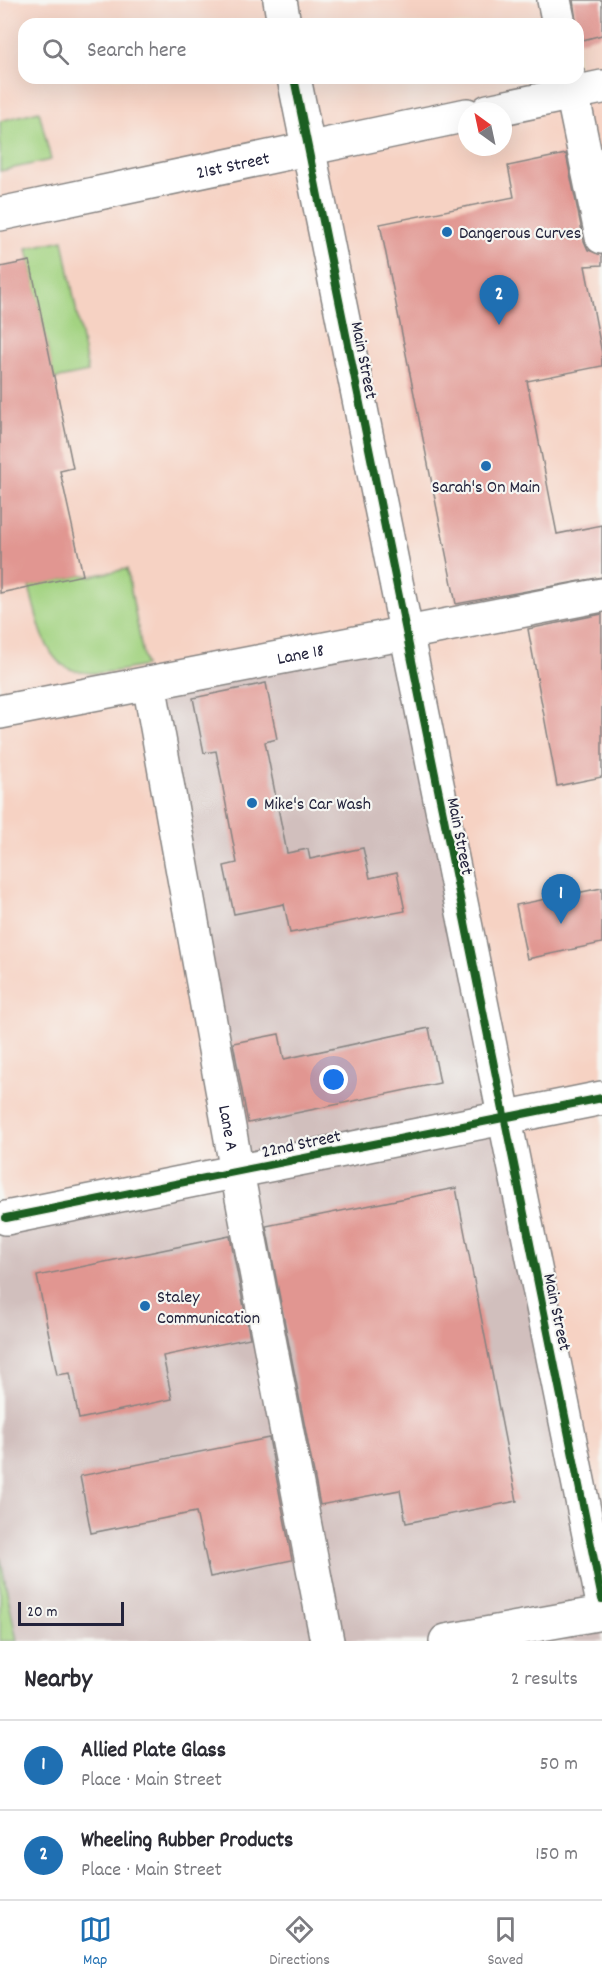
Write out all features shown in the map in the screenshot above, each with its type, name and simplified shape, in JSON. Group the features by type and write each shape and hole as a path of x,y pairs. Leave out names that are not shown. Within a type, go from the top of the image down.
{"street":[{"path":"280,0 283,18"},
{"path":"554,0 558,18"},
{"name":"Main Street","path":"295,84 602,1599"},
{"path":"512,105 581,86 602,237"},
{"name":"21st Street","path":"0,214 458,117"},
{"name":"Lane 18","path":"0,712 602,595"},
{"name":"Lane A","path":"149,683 237,1172 327,1641"},
{"name":"22nd Street","path":"6,1218 602,1098"},
{"path":"446,1641 602,1613"}],"shaded area":[{"path":"0,0 602,0 602,1599 237,1172 0,1220"},
{"path":"405,634 602,1599 602,1641 0,1641 0,1220 237,1172 149,683"}],"green space":[{"path":"39,111 51,160 0,171 0,121"},
{"path":"63,240 88,372 54,379 27,248"},
{"path":"127,569 145,666 93,673 75,671 62,664 51,653 43,636 29,586"},
{"path":"0,1556 17,1641 0,1641"}],"building":[{"path":"573,0 602,0 602,35 584,40 584,18 576,18"},
{"path":"566,154 584,241 588,250 602,255 602,265 585,266 602,353 602,366 527,381 557,534 602,525 602,577 456,604 380,224 514,197 508,166"},
{"path":"30,261 73,468 60,471 83,575 0,593 0,267"},
{"path":"602,614 602,777 557,786 528,629"},
{"path":"266,683 277,739 265,742 287,853 308,849 310,859 363,848 370,878 397,872 405,911 290,933 284,904 234,914 224,866 237,863 216,751 204,753 193,698"},
{"path":"602,888 602,943 527,959 516,905"},
{"path":"429,1028 440,1083 248,1123 233,1043 279,1034 284,1059"},
{"path":"456,1188 517,1501 406,1523 400,1490 320,1505 266,1226"},
{"name":"Staley Communication","path":"230,1236 250,1338 163,1356 172,1399 79,1419 70,1373 57,1375 37,1276"},
{"path":"269,1438 292,1560 210,1577 196,1512 91,1533 80,1476"}],"cycle path":[{"path":"295,84 602,1599"},
{"path":"6,1218 602,1098"}],"place":[{"name":"Dangerous Curves","path":"447,232"},
{"name":"Wheeling Rubber Products","path":"499,325"},
{"name":"Sarah's On Main","path":"486,466"},
{"name":"Mike's Car Wash","path":"252,803"},
{"name":"Allied Plate Glass","path":"561,924"},
{"name":"Staley Communication","path":"145,1306"}]}
